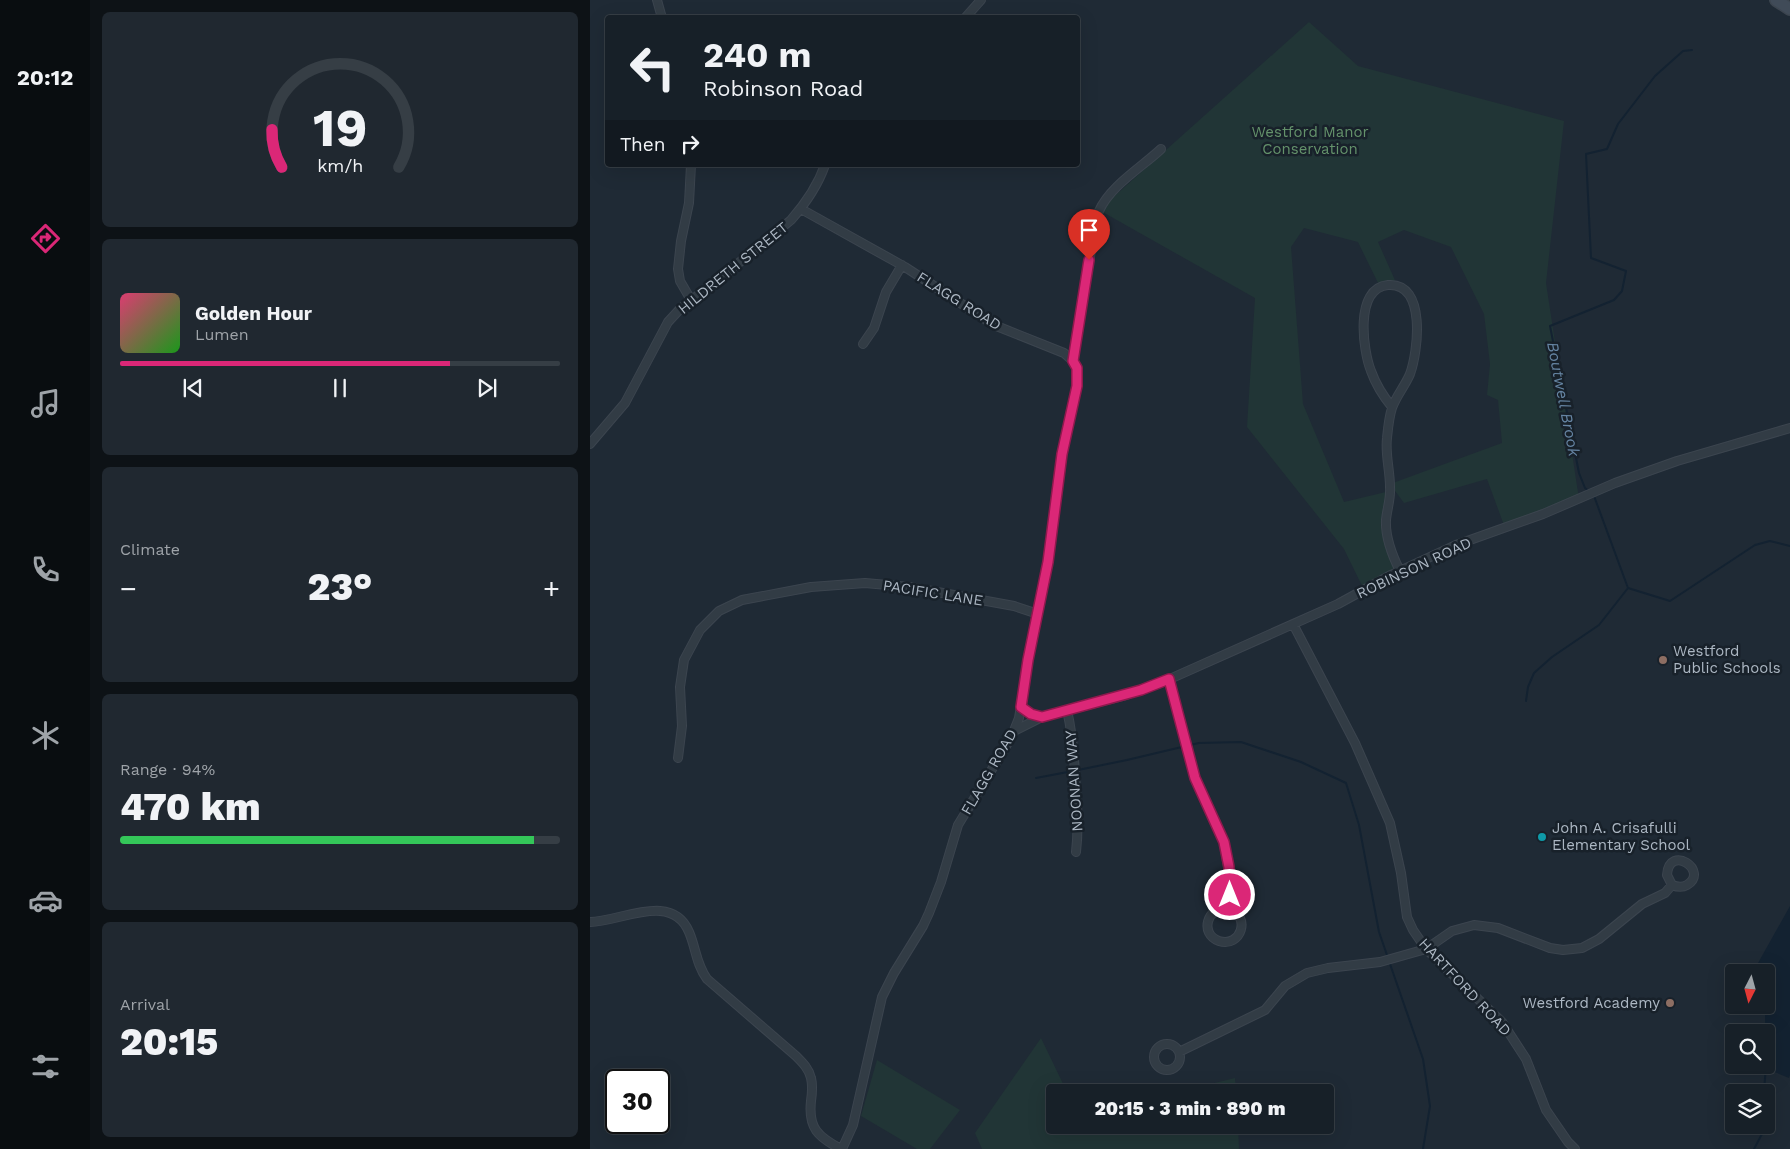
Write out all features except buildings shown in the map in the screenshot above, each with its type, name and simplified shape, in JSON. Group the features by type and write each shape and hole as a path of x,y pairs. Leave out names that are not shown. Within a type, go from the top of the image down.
{"main road":[{"path":"1776,0 1790,10"}],"street":[{"path":"657,0 661,15"},
{"path":"968,15 982,0"},
{"path":"1073,361 1099,210 1125,180 1161,149"},
{"path":"691,167 689,203 678,269 680,282 691,300"},
{"name":"HILDRETH STREET","path":"590,444 626,403 668,322 691,300 777,234 801,209 820,178 824,167"},
{"name":"FLAGG ROAD","path":"801,209 902,265 988,322 1064,353 1073,361 1077,368 1077,386 1062,454 1048,562 1028,660 1021,707 1014,731 958,825 941,882 929,913 882,997 853,1125 841,1149"},
{"path":"863,344 874,328 886,292 902,265"},
{"path":"1392,407 1380,391 1371,373 1364,338 1366,312 1370,297 1380,287 1389,285 1398,287 1409,295 1413,304 1417,325 1416,348 1410,373 1392,407 1386,443 1390,491 1386,527 1390,549 1400,571"},
{"name":"ROBINSON ROAD","path":"1014,731 1042,717 1141,690 1169,679 1338,604 1400,571 1456,546 1513,525 1645,471 1790,428"},
{"name":"PACIFIC LANE","path":"678,758 682,726 680,687 684,660 700,630 719,612 742,600 811,587 865,583 910,587 1014,606 1038,614"},
{"name":"HARTFORD ROAD","path":"1293,624 1344,722 1383,805 1394,837 1402,873 1407,917 1426,949 1502,1022 1526,1059 1546,1110 1575,1149"},
{"path":"1169,679 1195,778 1224,842 1230,881 1228,908"},
{"path":"1021,707 1031,714 1042,717"},
{"name":"NOONAN WAY","path":"1068,710 1075,770 1078,832 1076,852"},
{"path":"1179,1052 1266,1010 1286,986 1306,972 1380,962 1426,949 1452,931 1474,925 1498,928 1550,948 1563,950 1582,948 1599,939 1642,904 1665,893 1672,885"},
{"path":"1221,908 1228,908 1240,916 1242,927 1240,933 1235,938 1221,941 1210,933 1209,919 1215,911 1221,908"},
{"path":"590,922 651,910 670,913 679,919 688,930 697,963 707,979 796,1056 808,1069 812,1082 810,1115 814,1127 822,1138 841,1149"}],"green space":[{"name":"Westford Manor Conservation","path":"1309,22 1358,66 1564,121 1546,283 1579,499 1505,528 1487,479 1404,503 1390,484 1502,443 1498,400 1487,395 1490,364 1484,314 1451,247 1404,230 1378,242 1398,287 1380,287 1358,242 1304,228 1291,247 1303,404 1344,502 1390,491 1388,538 1400,571 1364,590 1344,549 1247,427 1255,298 1099,210"},
{"path":"1041,1038 1063,1084 1046,1084 1046,1134 1238,1134 1239,1149 982,1149 975,1133"},
{"path":"877,1060 960,1110 930,1149 917,1149 861,1116"},
{"path":"1235,1078 1235,1084 1211,1084"}],"water":[{"path":"1790,906 1789,1078 1775,1072 1775,1024 1765,1024 1765,1014 1775,1014 1775,964 1757,964"}],"waterway":[{"name":"Boutwell Brook","path":"1589,491 1585,488 1579,473 1550,326 1614,300 1622,291 1626,271 1591,258 1586,154 1607,149 1618,124 1655,76 1683,51 1692,50"},
{"name":"Boutwell Brook","path":"1594,496 1628,588 1670,601 1755,545 1770,541 1790,546"},
{"path":"1526,701 1528,687 1534,673 1552,657 1599,625 1628,588"},
{"path":"1190,745 1241,742 1301,762 1346,783 1359,825 1379,932 1387,955"},
{"path":"1078,770 1186,746"},
{"path":"1036,778 1073,771"},
{"path":"1390,964 1423,1059 1430,1106 1423,1149"},
{"name":"Boutwell Brook","path":"1765,1074 1765,1084"},
{"name":"Boutwell Brook","path":"1754,1149 1762,1134"}],"place":[{"name":"Westford Public Schools","path":"1663,660"},
{"name":"John A. Crisafulli Elementary School","path":"1542,837"},
{"name":"Westford Academy","path":"1670,1003"}],"route":[{"path":"1089,260 1073,361 1077,368 1077,386 1062,454 1043,593 1028,660 1021,707 1031,714 1042,717 1124,696 1169,679 1195,778 1224,842 1229,867 1230,895"}]}
